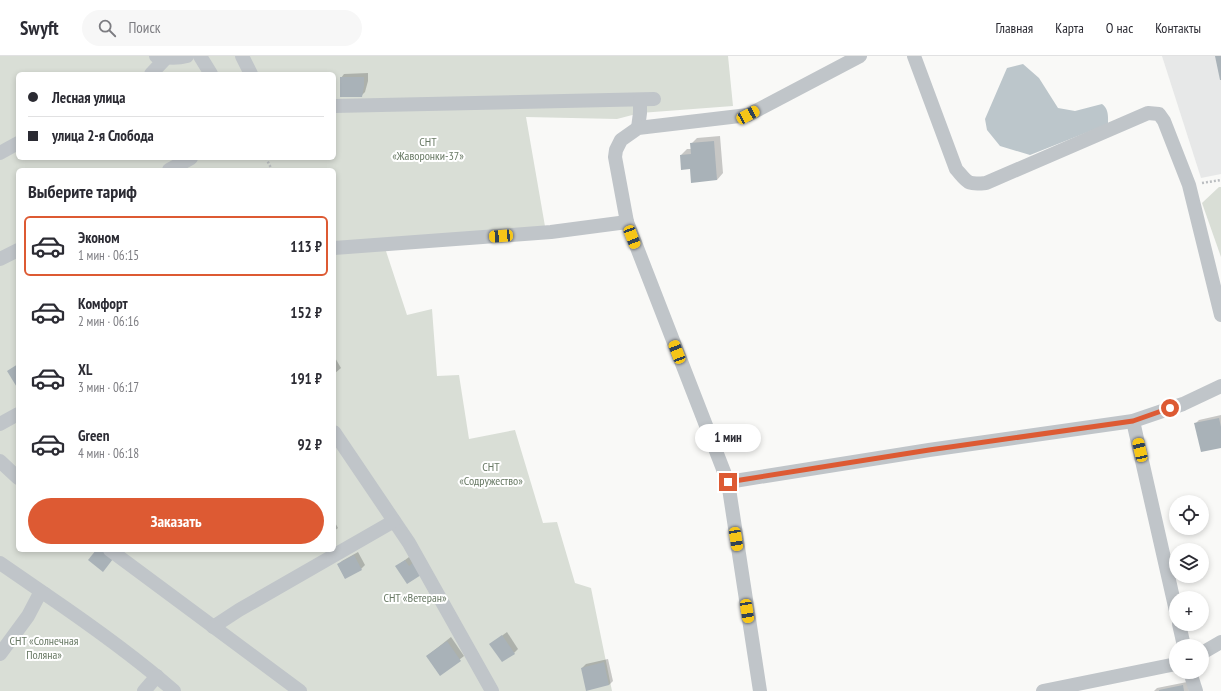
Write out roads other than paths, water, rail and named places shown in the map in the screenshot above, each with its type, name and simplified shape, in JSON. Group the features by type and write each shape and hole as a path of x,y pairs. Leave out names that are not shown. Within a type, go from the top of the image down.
{"street":[{"path":"151,72 161,57 176,58 187,56"},
{"path":"200,56 209,72"},
{"path":"242,56 250,72"},
{"path":"760,691 728,482 627,222 615,157 616,150 621,140 638,128 748,115 860,56"},
{"path":"914,56 956,169 965,180 973,184 986,183 1148,113 1153,112 1159,114 1164,121 1189,186 1221,315"},
{"path":"336,106 647,99 640,113 638,128"},
{"path":"0,153 16,144"},
{"path":"173,168 187,160"},
{"path":"336,248 551,232 627,222"},
{"path":"0,259 16,251"},
{"path":"728,482 929,450 1133,421 1183,404 1221,386"},
{"path":"0,424 16,415"},
{"path":"1133,421 1171,591"},
{"path":"336,435 409,543 492,691"},
{"path":"0,460 16,476"},
{"path":"213,627 239,610 394,521"},
{"path":"113,552 300,691"},
{"path":"0,563 98,630 174,691"},
{"path":"0,654 28,616 39,595 45,594"},
{"path":"1209,649 1221,642"},
{"path":"1043,691 1169,665"},
{"path":"144,691 157,676"},
{"path":"1192,679 1196,691"}],"park label":[{"name":"СНТ «Жаворонки-37»","path":"428,148"},
{"name":"СНТ «Содружество»","path":"491,473"},
{"name":"СНТ «Ветеран»","path":"415,597"},
{"name":"СНТ «Солнечная Поляна»","path":"44,647"}]}
